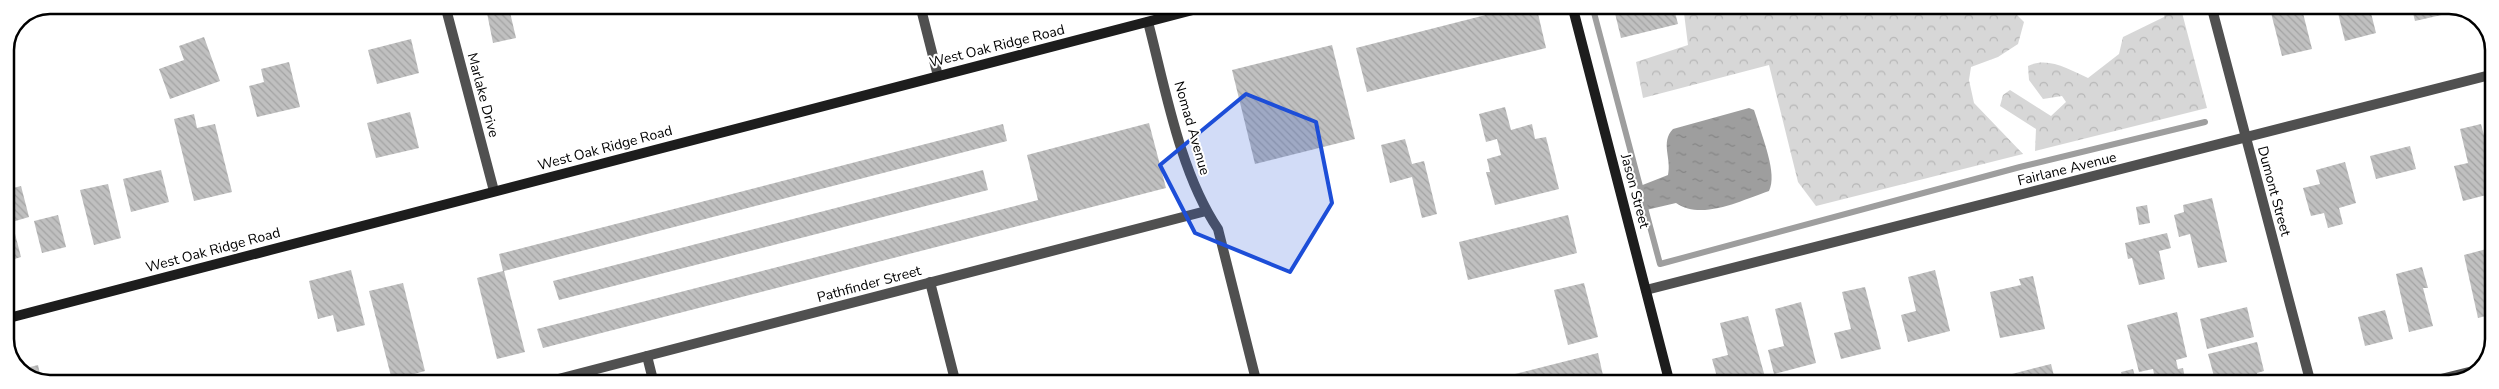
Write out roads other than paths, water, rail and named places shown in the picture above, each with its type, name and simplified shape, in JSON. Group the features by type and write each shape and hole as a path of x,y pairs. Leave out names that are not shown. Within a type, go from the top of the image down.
{"main road":[{"name":"West Oak Ridge Road","path":"14,317 1178,14"},
{"name":"Jason Street","path":"1574,14 1668,375"}],"street":[{"name":"Marlake Drive","path":"446,14 494,191"},
{"path":"922,14 938,76"},
{"name":"Dumont Street","path":"2213,14 2310,375"},
{"name":"Nomad Avenue","path":"1148,22 1189,174 1206,211 1218,229 1255,375"},
{"name":"Fairlane Avenue","path":"1646,290 2485,76"},
{"name":"Pathfinder Street","path":"574,375 1206,211"},
{"path":"930,282 954,375"},
{"path":"647,356 652,375"}],"water":[{"path":"1749,108 1754,110 1768,155 1772,175 1769,191 1722,207 1710,209 1686,208 1676,203 1646,210 1640,186 1668,175 1667,139 1673,129"}],"waterway":[{"path":"1594,14 1642,194"},
{"path":"1644,204 1660,264 2020,167 2205,122"}]}
